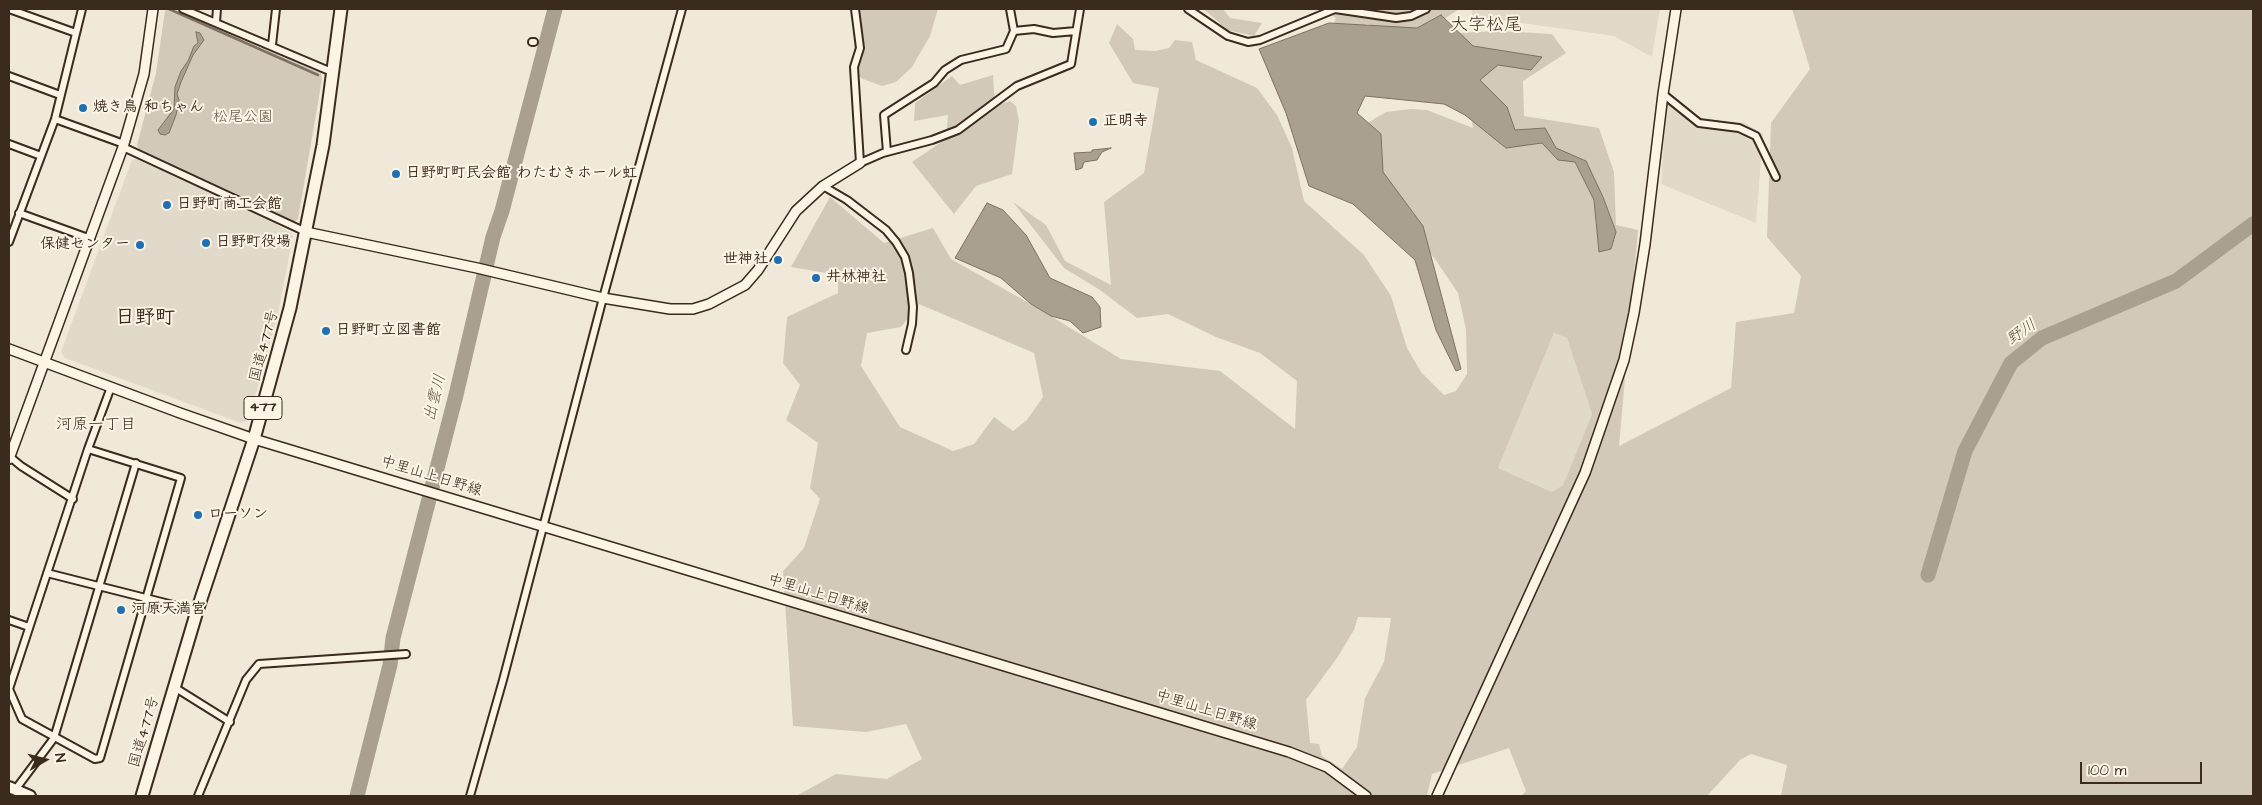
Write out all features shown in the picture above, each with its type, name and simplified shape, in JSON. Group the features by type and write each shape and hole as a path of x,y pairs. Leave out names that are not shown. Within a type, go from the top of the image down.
{"highway":[{"name":"国道477号","path":"142,796 197,610 254,439 290,308 323,145 341,9"}],"main road":[{"path":"12,788 30,796"}],"street":[{"path":"9,9 76,33"},
{"path":"9,242 55,119 82,9"},
{"path":"72,499 9,457 124,146 144,74 153,9"},
{"path":"183,9 272,45 334,73"},
{"path":"216,22 217,9"},
{"path":"272,45 276,9"},
{"path":"470,796 682,9"},
{"path":"855,9 860,48 854,67 860,163"},
{"path":"887,152 884,115 934,83 945,70 961,60 1006,49 1014,30 1010,9"},
{"path":"55,119 124,146 306,232 477,268 603,298 680,310 693,309 721,299 746,285 758,270 796,210 823,186 860,163 887,152 932,140 958,130 1017,86 1071,64 1080,9"},
{"path":"1188,9 1228,36 1248,42 1260,40 1335,9 1396,18 1411,16 1426,9"},
{"path":"1437,796 1586,473 1624,360 1645,244 1663,94 1676,9"},
{"path":"1014,30 1034,29 1053,32 1076,30"},
{"path":"9,76 60,95"},
{"path":"1663,94 1700,123 1739,128 1756,136 1776,177"},
{"path":"9,144 41,156"},
{"path":"823,186 847,200 886,230 896,242 904,257 909,273 913,307 912,324 906,350"},
{"path":"20,214 91,239"},
{"name":"中里山上日野線","path":"9,349 254,439 1289,752 1327,768 1366,796"},
{"path":"88,448 181,478 100,758 94,760 22,719 9,689 88,448 111,387"},
{"path":"12,788 54,738 136,463"},
{"path":"47,573 197,610"},
{"path":"9,620 29,627"},
{"path":"198,796 246,680 259,664 279,661 406,654"},
{"path":"174,687 230,722"}],"shaded area":[{"path":"1472,9 1660,9 1652,57 1614,36 1472,16"},
{"path":"1441,15 1473,46 1542,57 1531,70 1498,65 1480,80 1507,107 1515,130 1545,128 1556,148 1586,161 1603,197 1616,232 1611,249 1599,252 1594,200 1575,162 1558,160 1542,143 1506,148 1465,115 1444,104 1365,96 1357,113 1381,134 1383,172 1423,226 1461,369 1456,371 1436,330 1415,260 1353,204 1309,186 1286,113 1259,49 1329,23 1417,28"},
{"path":"196,32 200,33 204,40 193,55 181,82 177,94 179,100 176,115 169,133 165,135 160,134 158,130 174,109 175,87 181,71 188,61 194,46 198,43"},
{"path":"1667,92 1699,123 1728,127 1743,122 1763,134 1756,223 1661,184"},
{"path":"1111,148 1102,152 1097,160 1084,162 1082,168 1076,170 1074,153"},
{"path":"136,159 258,214 290,232 293,236 278,313 263,369 248,420 241,423 65,358 61,352 132,160"},
{"path":"987,203 1003,210 1026,235 1050,278 1092,297 1100,307 1101,327 1083,333 1070,321 1051,316 1031,304 1001,278 955,258"},
{"path":"1554,333 1567,338 1592,414 1563,485 1552,492 1498,468"}],"green space":[{"name":"松尾公園","path":"168,9 321,73 322,79 298,219 293,223 139,150 137,145 156,73 165,11"},
{"path":"855,9 938,9 930,36 912,67 896,82 882,86 863,79 854,73"},
{"path":"1204,9 1223,9 1230,18 1262,23 1254,36 1227,30"},
{"path":"1324,9 1459,9 1416,38 1367,24 1343,46 1325,42 1336,18"},
{"path":"1792,9 2253,9 2253,796 1781,796 1787,765 1751,754 1740,760 1707,796 1521,796 1526,791 1509,748 1432,774 1427,796 796,796 836,774 887,779 922,759 906,724 866,732 793,726 783,571 804,548 820,499 810,488 818,443 786,420 800,385 783,363 787,317 838,293 838,275 791,267 830,197 884,243 933,228 951,259 1036,307 1121,359 1220,371 1295,429 1297,381 1260,353 1216,337 1168,314 1137,318 1100,290 1064,268 1013,202 1046,225 1065,261 1111,285 1104,202 1144,173 1159,88 1133,83 1109,43 1117,24 1133,39 1135,50 1155,51 1169,48 1175,40 1192,42 1196,60 1257,88 1277,115 1292,148 1304,201 1364,255 1391,296 1407,348 1421,372 1444,395 1456,391 1467,374 1466,330 1458,293 1435,259 1387,196 1359,128 1386,112 1411,109 1427,110 1473,128 1457,33 1499,31 1552,34 1566,53 1523,81 1524,116 1599,128 1614,172 1616,225 1638,230 1619,446 1731,388 1736,322 1794,313 1801,276 1767,237 1771,123 1810,69","holes":["919,304 1034,353 1043,397 1027,420 1013,431 994,417 974,444 953,451 900,427 861,366 867,333 901,327","1554,333 1567,338 1592,414 1563,485 1552,492 1498,468","1358,617 1391,618 1384,662 1365,698 1357,747 1342,769 1322,756 1319,744 1310,743 1306,700 1337,658 1354,630"]},
{"path":"993,75 995,106 1010,101 1016,106 1019,121 1012,174 976,186 954,214 912,162 946,139 948,115 914,121 915,103 952,76 960,85"}],"waterway":[{"path":"169,9 318,75"},
{"name":"出雲川","path":"357,796 390,665 393,638 456,395 493,237 502,211 555,9"},
{"name":"野川","path":"1928,575 1965,451 2011,363 2042,338 2176,281 2253,224"}],"place":[{"name":"焼き鳥 和ちゃん","path":"83,108"},
{"name":"正明寺","path":"1093,122"},
{"name":"日野町町民会館 わたむきホール虹","path":"396,174"},
{"name":"日野町商工会館","path":"167,205"},
{"name":"日野町役場","path":"206,243"},
{"name":"保健センター","path":"140,245"},
{"name":"世神社","path":"778,260"},
{"name":"井林神社","path":"816,278"},
{"name":"日野町立図書館","path":"326,331"},
{"name":"ローソン","path":"198,515"},
{"name":"河原天満宮","path":"121,610"}],"district":[{"name":"大字松尾","path":"1486,26"},
{"name":"日野町","path":"145,319"},
{"name":"河原一丁目","path":"96,426"}]}
